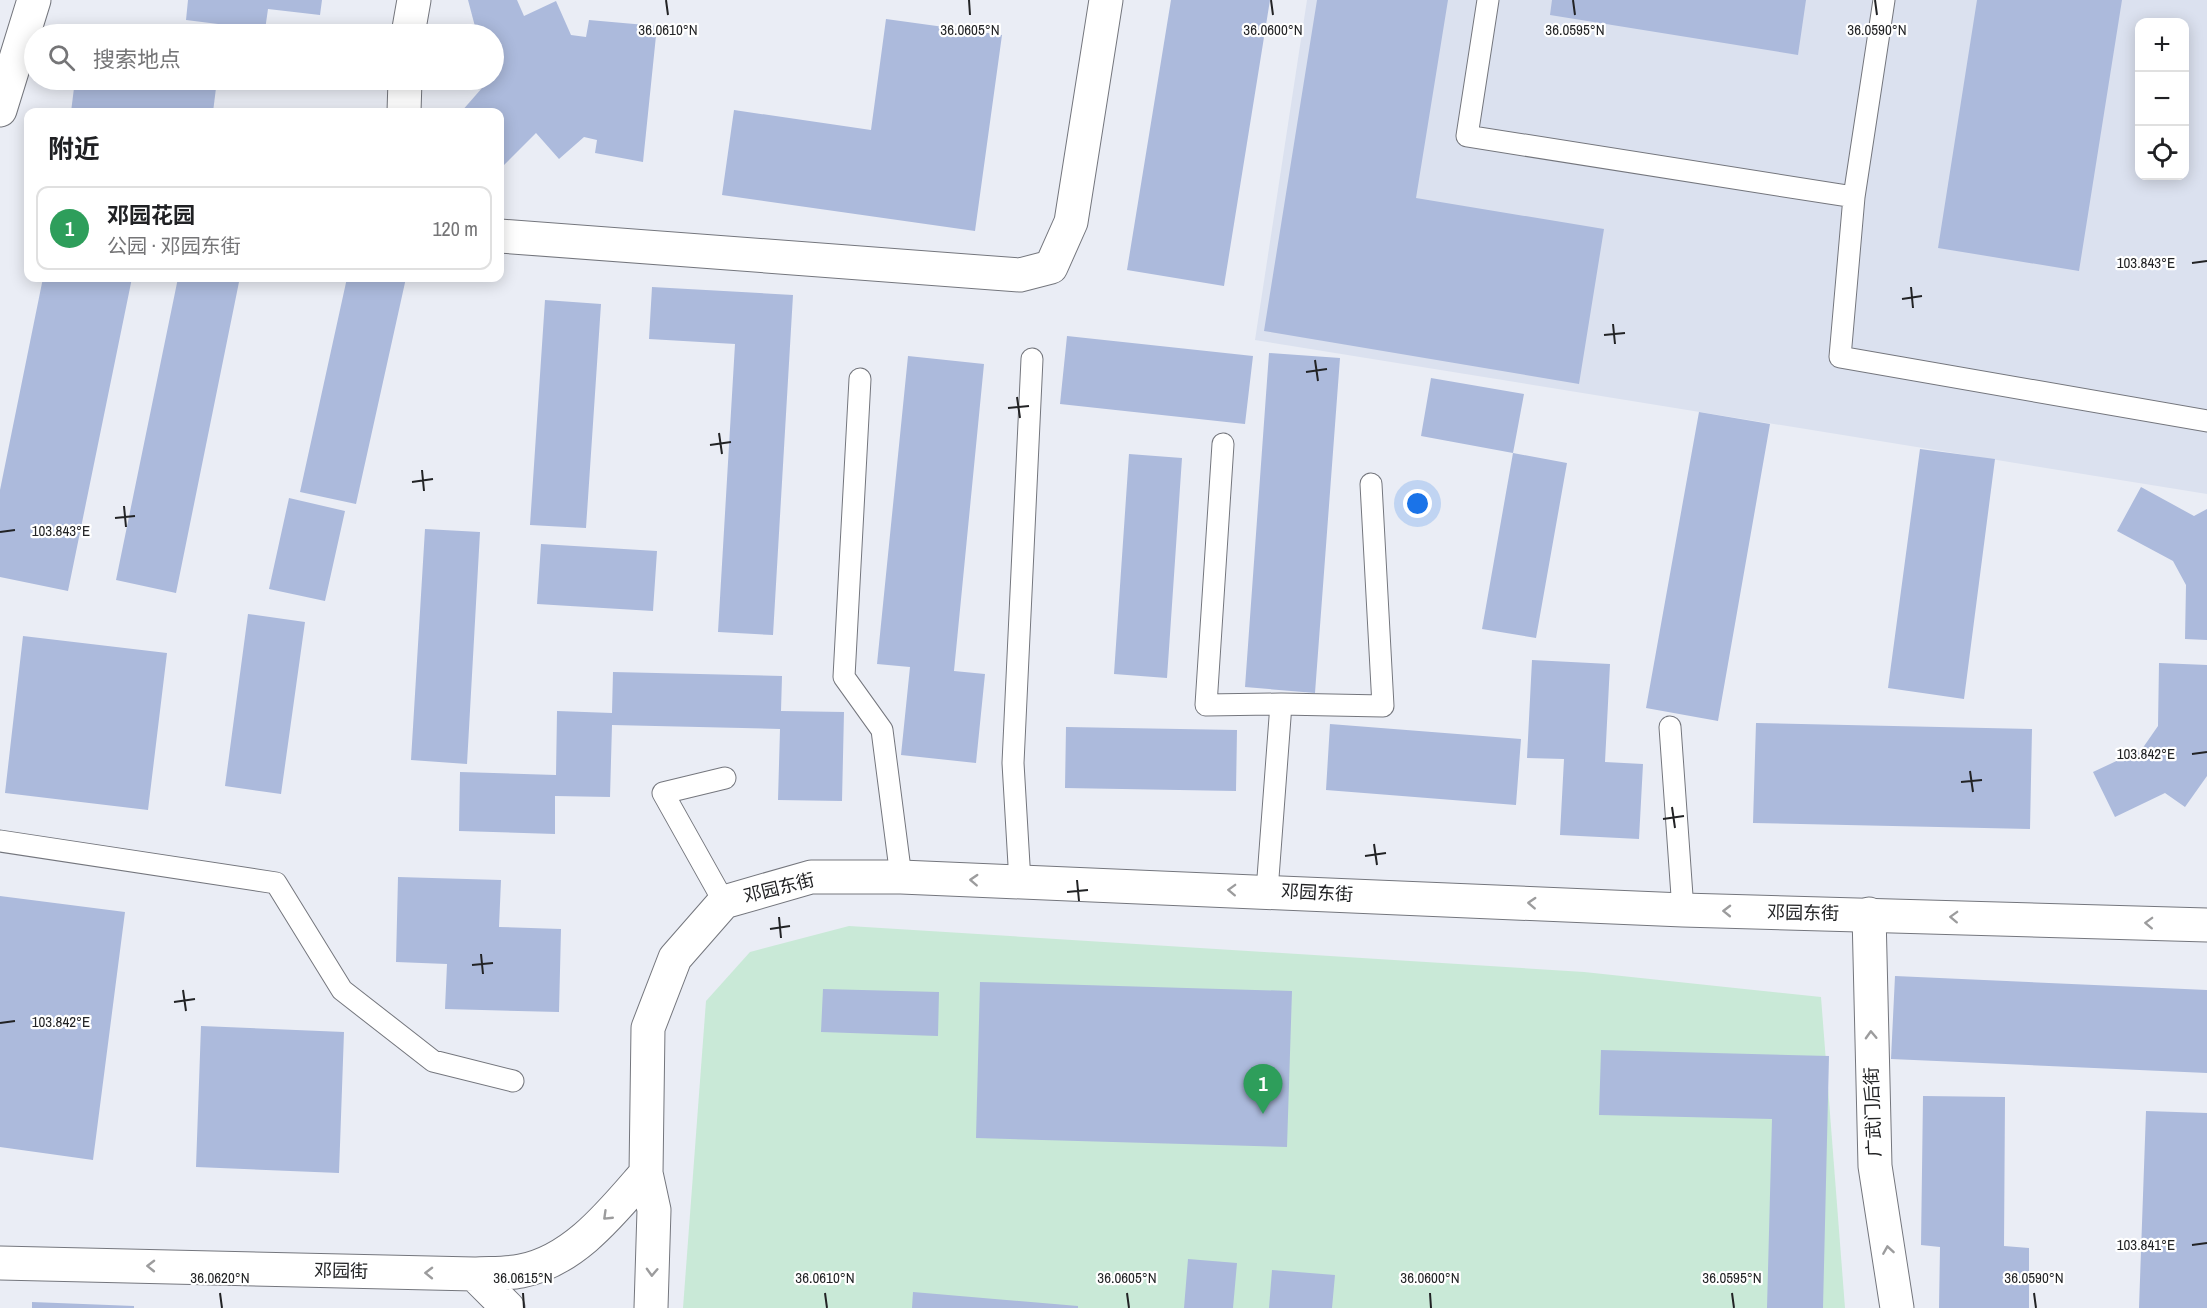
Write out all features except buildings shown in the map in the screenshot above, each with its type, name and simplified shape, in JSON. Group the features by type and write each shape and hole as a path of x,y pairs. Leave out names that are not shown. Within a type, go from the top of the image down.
{"street":[{"path":"27,24 34,0"},
{"path":"410,24 414,0"},
{"path":"504,236 1020,275 1051,267 1071,222 1106,0"},
{"path":"0,110 24,32"},
{"path":"404,108 405,90"},
{"name":"邓园东街","path":"651,1308 654,1209 646,1173 648,1028 675,958 724,902 811,877 901,877 1683,910 2207,925"},
{"name":"广武门后街","path":"1869,914 1875,1166 1897,1308"},
{"name":"邓园街","path":"0,1263 474,1274 522,1271 566,1253 610,1214 646,1173"},
{"path":"474,1274 508,1308"}],"lane":[{"path":"1488,0 1467,136 1854,197"},
{"path":"1884,0 1854,197 1839,357 2207,421"},
{"path":"1020,882 1013,763 1032,359"},
{"path":"860,379 844,677 882,730 901,877"},
{"path":"1223,444 1206,705 1383,706 1371,484"},
{"path":"1267,891 1281,704"},
{"path":"1670,727 1683,910"},
{"path":"724,902 663,793 726,778"},
{"path":"0,841 276,883 342,990 433,1061 513,1081"}],"shaded area":[{"path":"1307,0 2207,0 2207,494 1255,340"}],"green space":[{"path":"849,926 1584,972 1821,997 1845,1308 683,1308 706,1001 750,952"}],"place":[{"name":"邓园花园","path":"1263,1114"}]}
